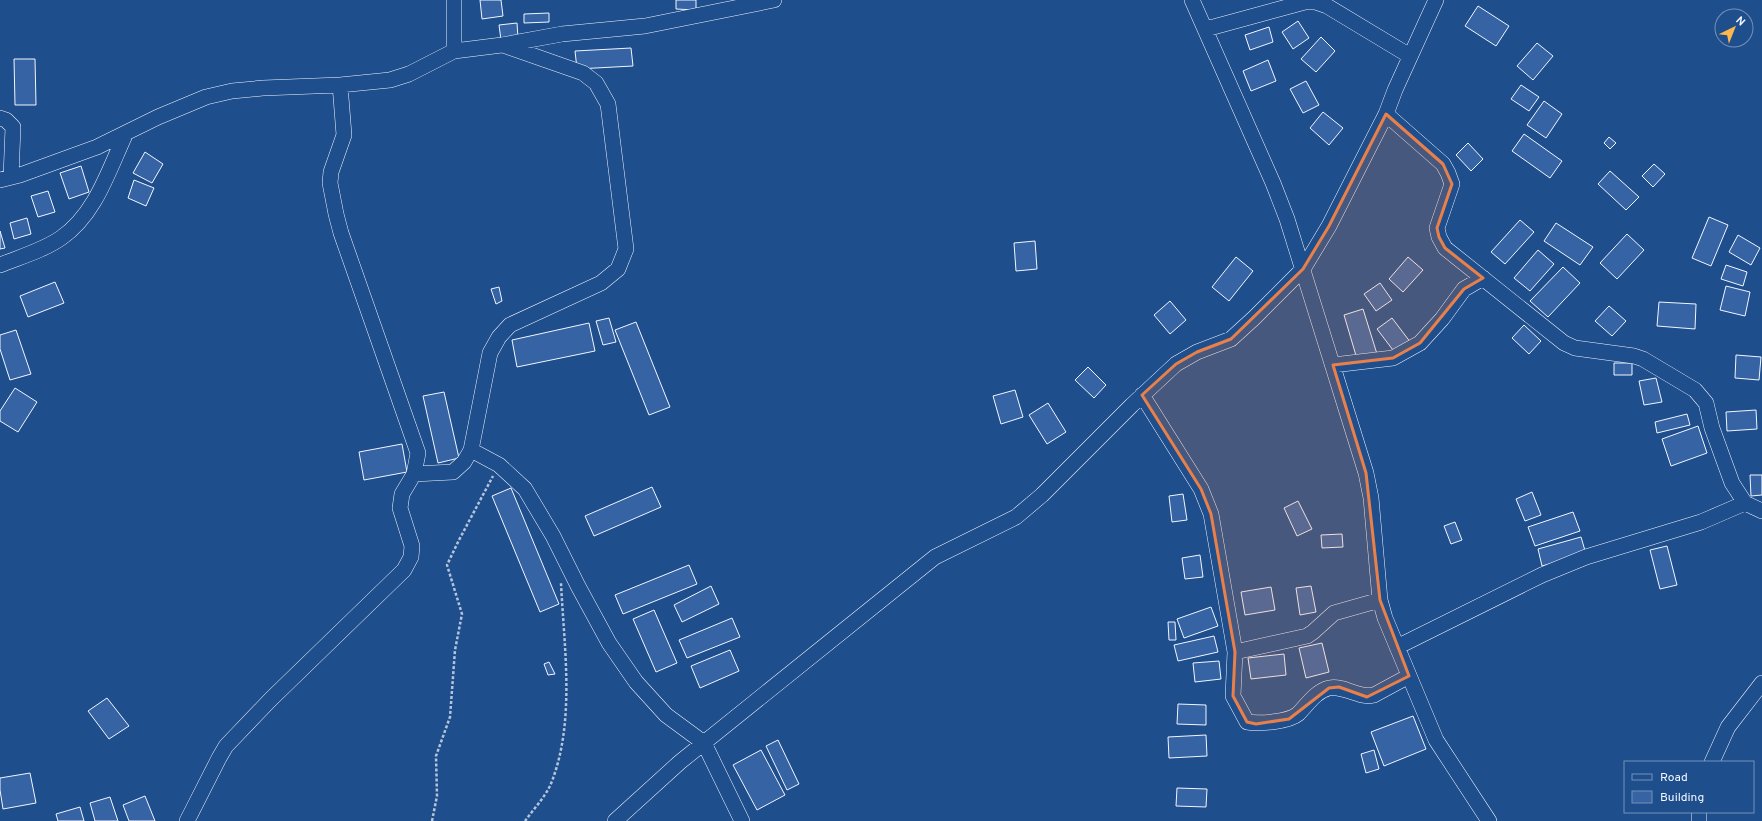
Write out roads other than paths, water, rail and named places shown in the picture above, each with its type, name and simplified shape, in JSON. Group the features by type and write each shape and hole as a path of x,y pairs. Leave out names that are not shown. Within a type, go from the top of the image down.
{"street":[{"path":"454,0 454,51"},
{"path":"0,118 6,120 13,127 6,179 97,147 187,104 206,97 232,91 263,88 340,85 390,80 409,74 454,51 502,45 562,34 645,26 708,7 774,0"},
{"path":"1192,0 1273,183 1287,219 1303,269 1366,473 1371,498 1380,600 1397,647 1436,740 1489,821"},
{"path":"615,821 680,762 935,557 1016,517 1042,495 1142,395 1176,364 1197,352 1231,339 1303,269 1329,226 1386,114 1410,56 1436,0"},
{"path":"1206,29 1305,2 1315,2 1327,6 1410,56"},
{"path":"414,474 453,472 464,462 471,450 490,353 499,337 510,325 601,283 618,269 626,249 608,104 596,83 584,73 502,45"},
{"path":"187,821 226,746 271,699 404,570 411,557 412,546 400,508 402,494 414,474 418,453 336,214 330,183 331,172 344,135 340,85"},
{"path":"1386,114 1443,164 1448,173 1452,184 1437,228 1438,237 1445,248 1564,344 1575,348 1634,356 1643,359 1694,390 1706,403 1712,428 1732,483 1745,503 1762,511"},
{"path":"0,264 48,245 60,239 74,228 98,194 126,133"},
{"path":"97,147 113,161"},
{"path":"1333,365 1393,358 1420,343 1442,318 1461,292 1483,278"},
{"path":"1142,395 1201,489 1211,514 1235,652 1233,696 1247,722 1256,724 1289,719 1296,715 1321,691 1329,688 1339,688 1368,697 1409,676"},
{"path":"471,450 499,465 525,489 553,536 578,586 610,642 636,682 666,715 704,743 742,821"},
{"path":"1397,647 1542,575 1586,557 1701,522 1745,503"},
{"path":"1235,652 1307,636 1334,613 1380,600"},
{"path":"1712,761 1728,727 1762,683"}]}
